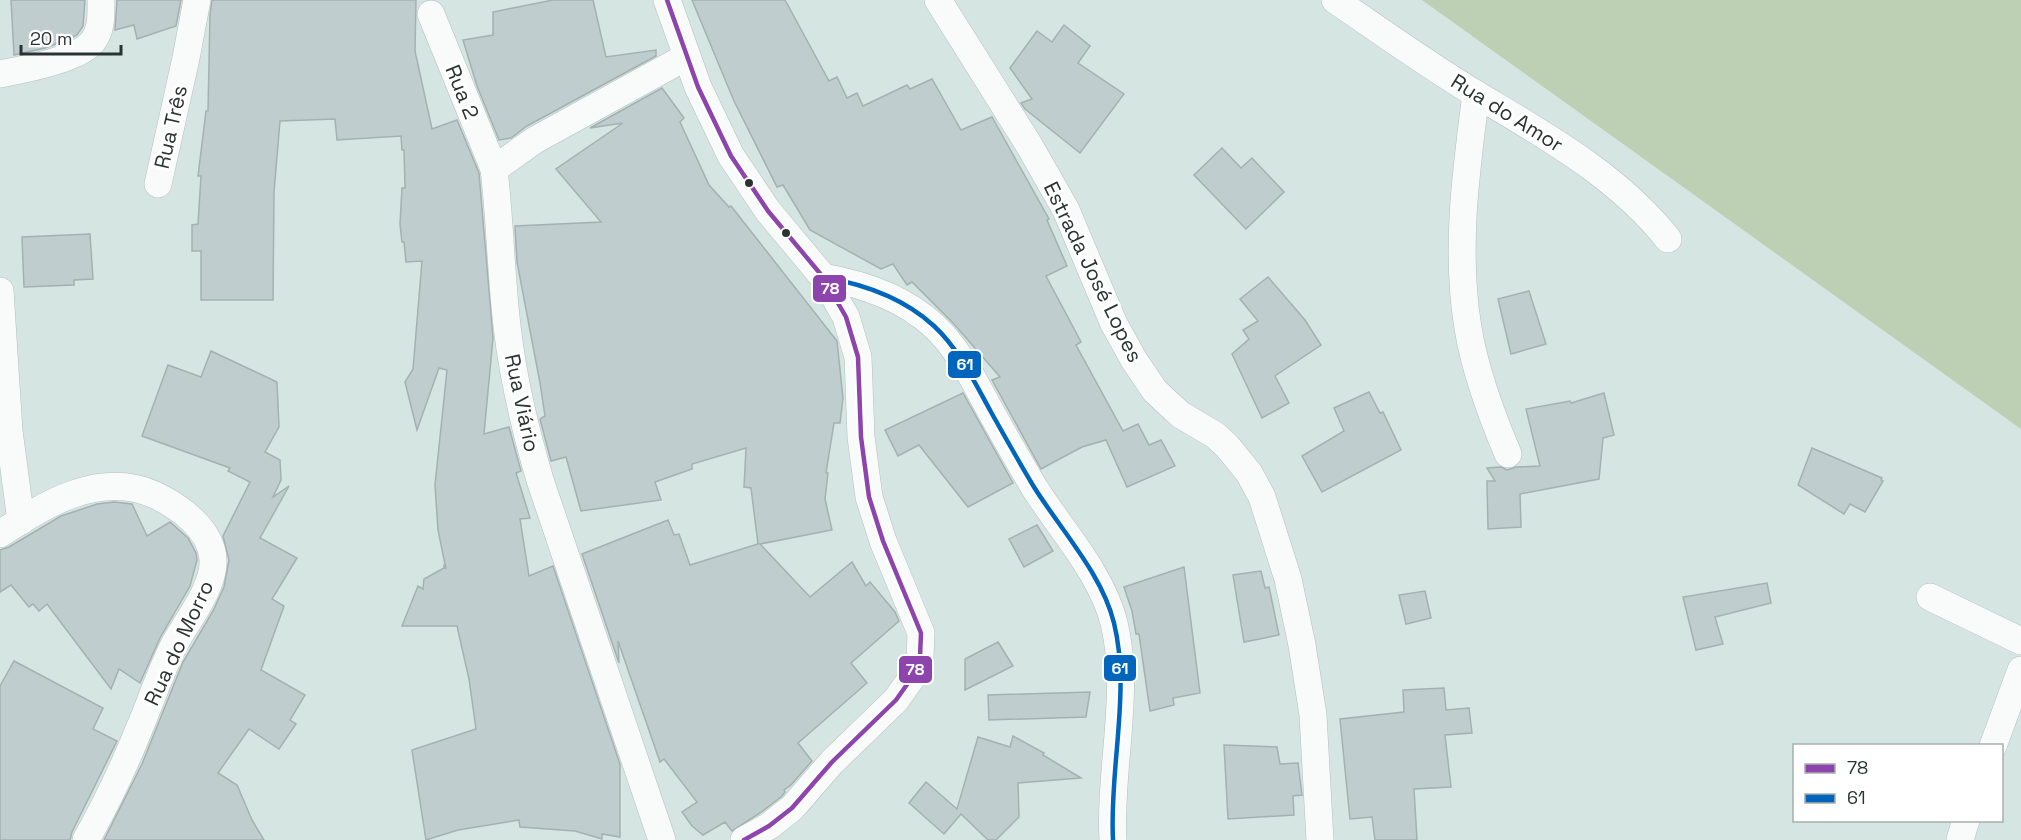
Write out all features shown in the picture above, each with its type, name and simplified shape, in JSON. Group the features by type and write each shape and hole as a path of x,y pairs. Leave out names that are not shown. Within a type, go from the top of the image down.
{"street":[{"path":"0,74 29,69 82,51 92,43 98,32 101,0"},
{"name":"Rua Três","path":"158,184 197,0"},
{"path":"667,0 686,57 715,124 747,183 823,277 838,302 854,339 859,375 863,458 869,497 883,541 921,633 920,657 913,676 896,700 832,762 801,799 769,826 744,840"},
{"name":"Estrada José Lopes","path":"938,0 1029,145 1066,210 1114,324 1134,360 1155,391 1170,405 1181,415 1215,435 1227,446 1249,473 1262,497 1288,579 1302,645 1313,715 1320,840"},
{"name":"Rua do Amor","path":"1335,0 1399,45 1526,123 1593,168 1644,212 1668,239"},
{"name":"Rua 2","path":"431,14 494,169"},
{"path":"494,169 535,140 686,57"},
{"path":"1476,94 1464,195 1463,250 1467,325 1483,387 1508,454"},
{"name":"Rua Viário","path":"494,169 507,325 513,370 525,426 540,480 662,840"},
{"path":"823,277 871,289 896,300 933,325 951,346 970,375 1035,488 1107,601 1119,650 1121,694 1113,801 1113,840"},
{"name":"Rua do Morro","path":"0,291 9,431 10,528 58,501 88,488 115,485 143,490 166,500 188,515 199,527 209,544 213,559 212,574 207,587 173,646 117,781 87,840"},
{"path":"1929,597 2021,641"},
{"path":"1994,744 2021,670"},
{"path":"1960,840 1965,822"}],"green space":[{"path":"1422,0 2021,0 2021,429"}],"building":[{"path":"11,0 85,0 83,26 77,35 69,39 45,48 14,55"},
{"path":"117,0 181,0 176,26 137,39 134,25 115,30"},
{"path":"212,0 416,0 415,51 432,129 457,120 479,173 493,338 484,434 509,427 521,471 516,473 530,518 520,519 529,576 553,566 620,764 620,837 602,834 602,839 575,831 520,827 519,820 458,830 426,840 412,750 476,729 469,679 457,626 402,626 418,586 423,589 424,579 444,566 446,569 438,530 435,485 447,370 439,368 417,430 405,382 413,369 422,261 406,262 404,242 402,242 400,224 402,188 405,188 404,150 402,150 401,136 337,140 335,119 280,121 274,192 273,300 201,300 201,251 192,251 192,225 198,224 201,176 198,176 206,111 208,111"},
{"path":"553,0 593,0 606,57 656,50 656,56 527,126 511,138 499,140 477,86 463,40 493,35 493,12"},
{"path":"692,0 785,0 829,81 837,77 847,98 857,93 863,106 907,85 910,89 932,79 961,130 992,117 1049,219 1047,220 1067,266 1046,276 1081,342 1076,345 1123,431 1138,424 1149,445 1161,440 1175,466 1127,487 1106,440 1082,447 1041,469 992,380 1000,377 954,324 912,282 907,285 893,264 881,269 810,230 783,185 777,187 734,101"},
{"path":"1064,25 1090,46 1078,63 1124,94 1080,153 1025,109 1021,103 1032,99 1010,68 1037,31 1052,42"},
{"path":"662,88 684,118 680,122 709,185 729,207 731,206 837,341 843,398 840,423 834,423 826,473 828,473 825,499 832,530 760,544 810,597 852,562 866,586 870,582 895,612 899,621 851,663 867,683 798,743 812,761 784,790 781,797 732,831 725,822 703,835 692,826 682,812 697,802 664,759 660,762 618,641 619,663 582,554 668,520 674,535 679,534 690,565 758,544 751,488 744,487 746,448 692,464 692,469 655,482 661,500 581,511 566,457 551,461 540,419 545,416 517,262 515,226 601,222 556,169 623,123 590,128"},
{"path":"1222,148 1241,168 1252,158 1284,192 1246,229 1194,175"},
{"path":"90,234 93,279 74,280 74,285 24,287 22,237"},
{"path":"1268,277 1305,320 1321,345 1275,376 1289,403 1262,418 1232,354 1249,339 1243,330 1258,321 1240,299"},
{"path":"1529,291 1546,344 1511,354 1498,299"},
{"path":"211,351 277,382 279,427 265,452 280,460 281,480 273,497 289,486 260,538 297,558 272,599 284,606 261,670 305,695 290,720 296,724 279,749 249,729 218,773 237,785 252,820 264,840 104,840 142,764 183,662 213,611 224,587 229,560 223,536 250,482 228,471 230,468 142,436 168,365 201,377"},
{"path":"1369,392 1380,413 1383,412 1401,450 1322,492 1302,456 1344,431 1334,408"},
{"path":"963,393 1013,483 968,507 919,445 898,456 885,430"},
{"path":"1604,393 1614,435 1603,438 1599,479 1520,494 1521,527 1488,529 1487,481 1495,481 1487,468 1501,467 1507,470 1516,467 1540,466 1526,409 1570,401 1571,403"},
{"path":"1812,448 1882,478 1883,481 1865,512 1850,504 1844,514 1798,485"},
{"path":"114,502 132,504 147,536 170,522 188,538 197,560 190,586 160,638 140,683 119,669 111,689 47,604 39,611 33,604 29,607 11,585 0,592 0,550 61,516 97,504"},
{"path":"1037,525 1053,551 1024,567 1009,539"},
{"path":"1184,567 1200,693 1173,698 1174,705 1150,711 1139,634 1136,634 1132,611 1124,587"},
{"path":"1261,571 1265,588 1269,587 1279,635 1244,642 1233,575"},
{"path":"1767,583 1771,603 1715,617 1723,644 1696,650 1683,597"},
{"path":"1425,591 1431,618 1406,624 1399,595"},
{"path":"998,642 1013,666 965,690 965,659"},
{"path":"14,661 103,708 93,729 117,741 70,840 0,840 0,686"},
{"path":"1444,688 1446,710 1469,708 1472,733 1445,735 1451,787 1414,789 1417,840 1375,840 1372,817 1350,819 1340,719 1404,712 1403,690"},
{"path":"1090,692 1086,717 989,720 988,695"},
{"path":"1013,736 1044,753 1043,755 1081,778 1018,783 1019,817 996,840 988,840 961,814 944,834 909,803 926,782 957,809 978,737 1010,747"},
{"path":"1224,745 1277,747 1280,764 1298,763 1302,795 1293,796 1294,815 1228,819"}],"transit line":[{"name":"78","path":"667,0 698,87 731,156 768,211 823,277 846,317 858,357 861,437 869,497 883,541 921,633 920,657 913,676 896,700 832,762 792,808 769,826 744,840"},
{"name":"61","path":"823,277 868,288 896,300 922,316 943,335 966,367 1034,487 1080,553 1100,587 1114,623 1119,649 1120,703 1113,840"}]}
